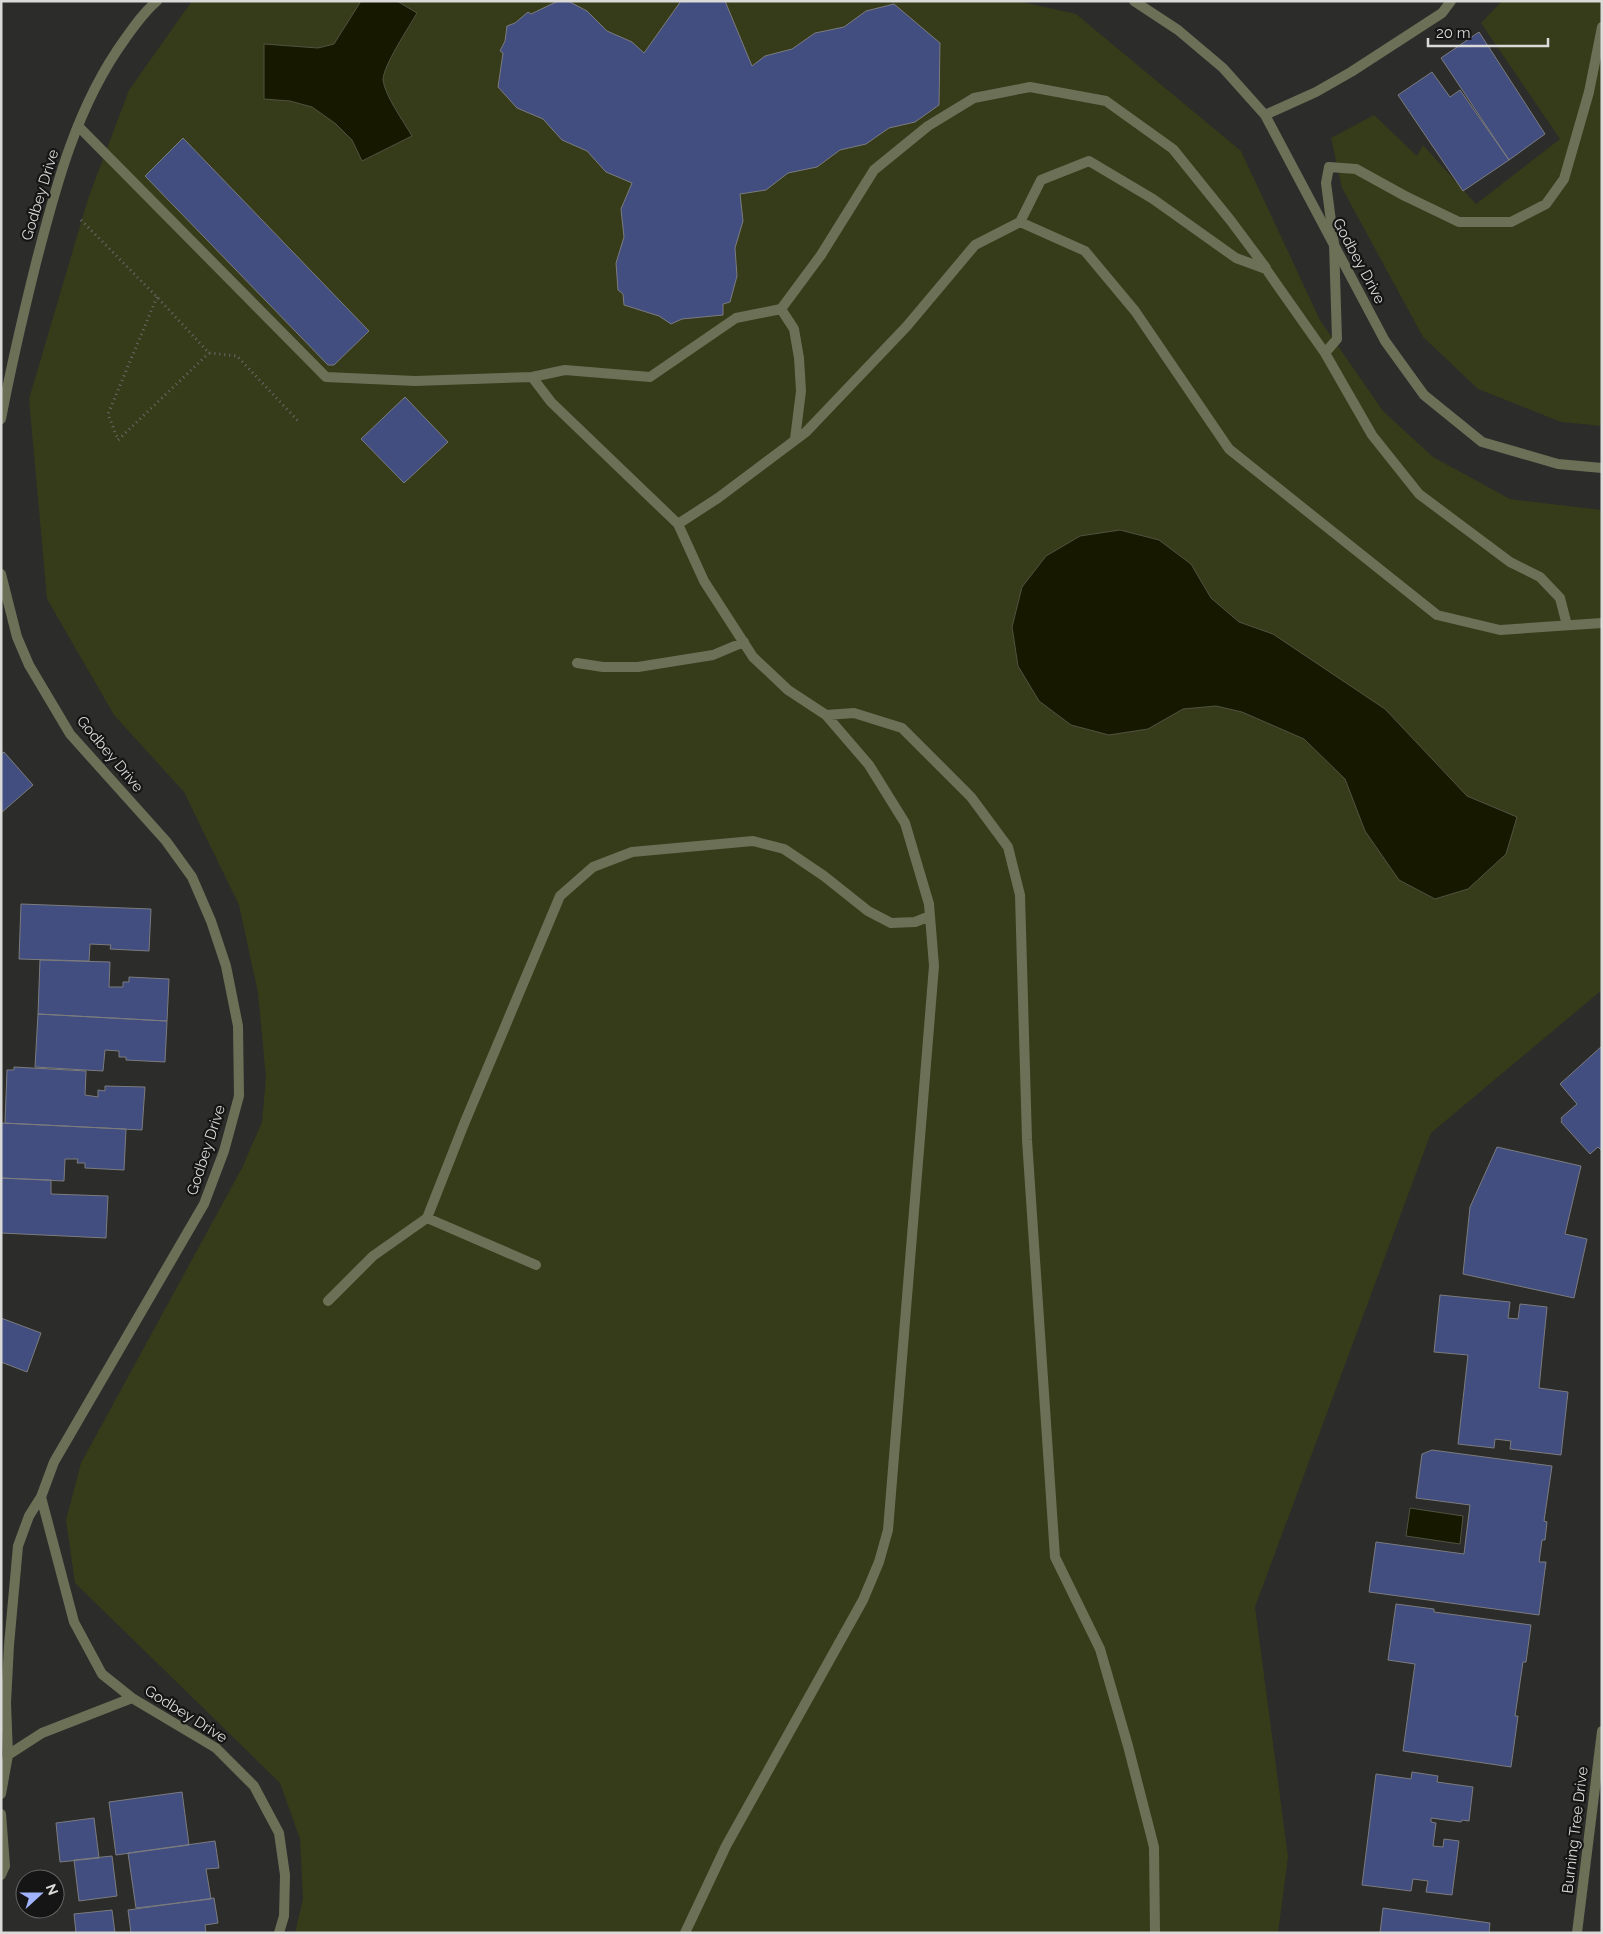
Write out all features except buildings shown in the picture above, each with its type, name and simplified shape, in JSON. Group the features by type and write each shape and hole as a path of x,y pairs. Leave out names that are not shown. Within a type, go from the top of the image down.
{"street":[{"name":"Godbey Drive","path":"1,419 15,347 54,193 78,126 89,99 114,54 144,12 156,1"},
{"name":"Godbey Drive","path":"1134,1 1178,30 1223,68 1265,115 1385,341 1424,395 1482,442 1558,464 1602,468"},
{"path":"1265,115 1316,92 1351,72 1442,13 1451,1"},
{"path":"1325,353 1337,339 1334,244 1326,182 1328,167 1356,169 1404,196 1459,222 1511,222 1546,204 1564,179 1589,92 1602,28"},
{"path":"78,126 326,378 415,381 532,378 565,370 650,377 736,318 781,309 821,255 874,170 928,126 974,98 1030,86 1106,101 1173,149 1231,221 1325,353 1372,435 1419,494 1510,562 1540,576 1560,598 1567,625"},
{"path":"678,524 718,498 806,432 907,326 975,245 1020,222 1041,180 1089,160 1153,199 1236,258 1266,269"},
{"path":"1020,222 1085,251 1135,311 1229,449 1437,615 1500,630 1602,623"},
{"path":"781,309 794,329 799,358 801,391 795,439"},
{"path":"532,378 551,402 678,524 704,581 753,656 788,690 826,715 869,766 905,823 929,904 934,966 888,1530 879,1562 863,1600 726,1846 685,1933"},
{"name":"Godbey Drive","path":"1,574 17,637 29,665 70,734 166,841 192,877 211,920 226,966 238,1026 239,1096 224,1151 204,1204 54,1462 41,1497 29,1516 18,1546 6,1703 8,1756 1,1794"},
{"path":"577,663 602,667 638,667 713,655 744,642"},
{"path":"826,715 854,713 902,728 971,797 1008,847 1020,895 1027,1140 1055,1557 1100,1649 1128,1746 1154,1847 1155,1933"},
{"path":"328,1301 373,1256 427,1218 464,1124 560,896 593,867 632,852 752,841 784,850 824,876 868,911 891,923 915,922 930,916"},
{"path":"427,1218 536,1265"},
{"path":"41,1497 74,1622 102,1674 132,1698"},
{"name":"Godbey Drive","path":"8,1756 42,1733 132,1698 216,1748 254,1786 279,1833 285,1875 284,1916 279,1933"},
{"name":"Burning Tree Drive","path":"1577,1933 1602,1731"},
{"path":"1,1814 5,1866 1,1874"}],"path":[{"path":"81,220 209,353 237,356 299,422"},
{"path":"157,297 108,414 118,440 209,353"}],"shaded area":[{"path":"192,1 1018,1 1076,14 1241,151 1320,320 1383,411 1433,457 1510,499 1602,510 1602,990 1431,1133 1255,1607 1288,1857 1278,1933 295,1933 303,1899 300,1839 280,1783 75,1583 66,1520 81,1463 242,1168 262,1122 266,1078 258,993 239,905 184,792 114,715 47,599 29,399 88,199 129,90"},
{"path":"361,1 397,1 417,13 392,56 383,80 391,101 412,136 362,161 352,140 336,124 312,107 290,101 264,99 264,44 318,48 334,44"},
{"path":"1502,1 1602,1 1602,426 1561,422 1478,389 1423,337 1342,188 1331,138 1374,115 1417,156 1423,145 1476,204 1560,139 1481,23"},
{"path":"1120,530 1159,540 1191,564 1211,598 1239,622 1273,634 1385,709 1467,796 1517,817 1506,854 1468,889 1435,899 1399,880 1365,831 1345,779 1304,739 1242,712 1216,706 1183,709 1148,729 1109,735 1071,725 1039,701 1018,666 1012,627 1022,587 1046,556 1080,536"},
{"path":"1410,1508 1463,1516 1460,1544 1406,1536"}]}
